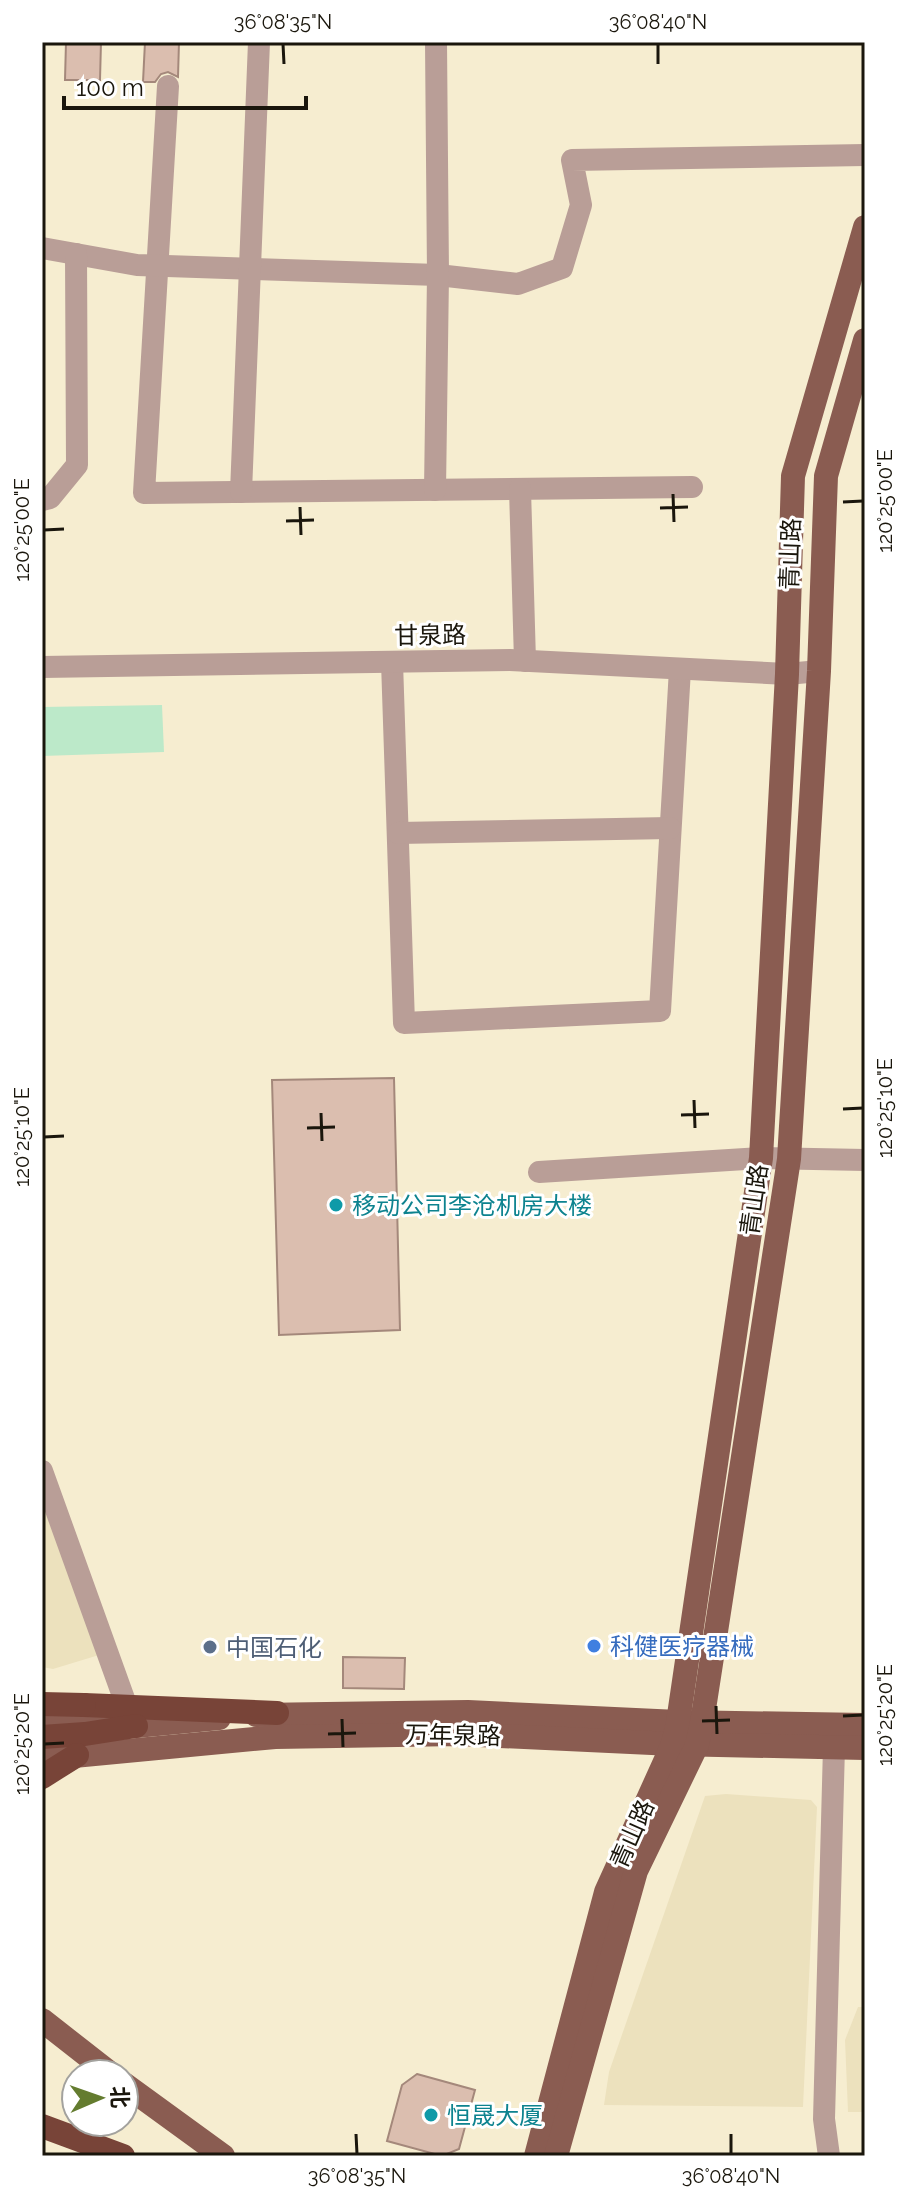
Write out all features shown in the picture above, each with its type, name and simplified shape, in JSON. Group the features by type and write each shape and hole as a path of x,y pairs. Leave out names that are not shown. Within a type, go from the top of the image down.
{"highway":[{"path":"42,1704 84,1705 132,1716"},
{"path":"42,1737 85,1734 132,1716"},
{"path":"42,1777 77,1755"},
{"path":"42,2126 123,2156"}],"main road":[{"name":"青山路","path":"536,2156 606,1892 687,1733 761,1158 787,674 793,476 865,227"},
{"name":"青山路","path":"556,2156 636,1871 687,1733 789,1159 819,671 826,476 865,340"},
{"name":"万年泉路","path":"42,1722 132,1716 468,1712 865,1748"},
{"name":"万年泉路","path":"42,1759 290,1736 687,1733 865,1725"},
{"path":"42,2020 91,2058"},
{"path":"140,2096 223,2156"}],"street":[{"path":"241,492 259,42"},
{"path":"435,490 438,275 436,42"},
{"path":"168,86 144,493 692,487"},
{"path":"42,248 157,265 438,275 518,284 562,268 581,205 572,160 865,155"},
{"path":"42,500 50,498 77,465 76,254"},
{"path":"520,489 525,661"},
{"name":"甘泉路","path":"42,667 525,661 787,674 819,671"},
{"path":"392,662 404,1023 660,1011 680,669"},
{"path":"398,833 670,828"},
{"path":"539,1172 761,1158 865,1160"},
{"path":"42,1471 132,1716"},
{"path":"42,1695 84,1705"},
{"path":"829,2156 824,2119 834,1747"}],"shaded area":[{"path":"42,1503 99,1655 53,1669 42,1667"},
{"path":"726,1794 811,1800 817,1807 803,2107 604,2105 609,2072 705,1796"},
{"path":"858,2007 865,2007 865,2112 848,2112 845,2040"}],"green space":[{"path":"162,705 164,752 42,756 42,707"}],"building":[{"path":"66,42 101,42 100,80 65,80"},
{"path":"145,42 179,42 178,77 168,72 161,74 155,82 143,82"},
{"name":"移动公司李沧机房大楼","path":"394,1078 400,1330 279,1335 272,1080"},
{"path":"343,1657 405,1658 404,1689 343,1688"},
{"name":"恒晟大厦","path":"417,2074 475,2090 459,2149 442,2156 387,2141 402,2085"}],"place":[{"name":"移动公司李沧机房大楼","path":"336,1205"},
{"name":"科健医疗器械","path":"594,1646"},
{"name":"中国石化","path":"210,1647"},
{"name":"恒晟大厦","path":"431,2115"}]}
